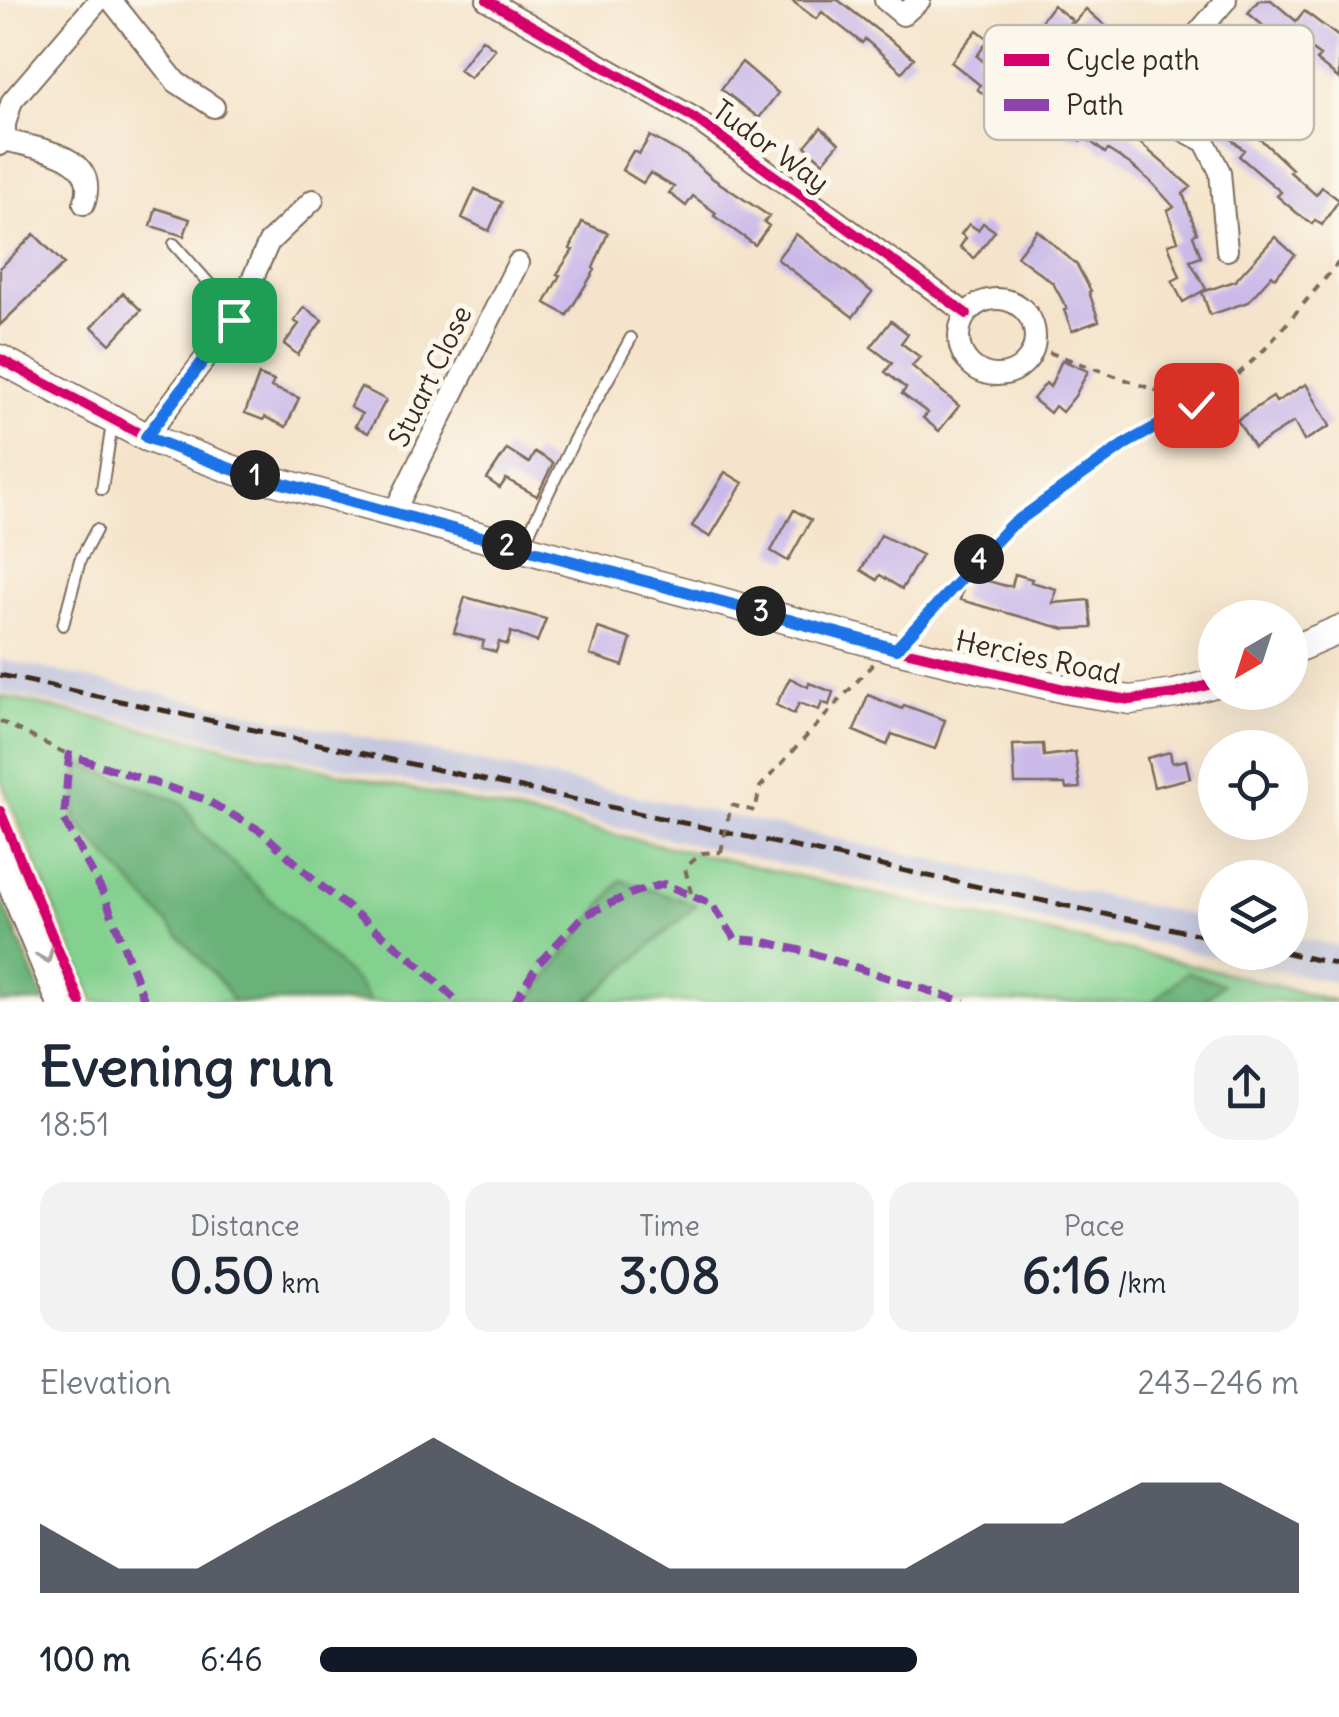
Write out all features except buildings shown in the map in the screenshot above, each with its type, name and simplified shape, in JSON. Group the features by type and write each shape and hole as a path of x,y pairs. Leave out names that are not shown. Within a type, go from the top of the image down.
{"highway":[{"path":"0,846 65,1002"}],"street":[{"path":"84,204 88,183 78,164 2,132 12,101 99,0"},
{"path":"111,0 176,82 214,107"},
{"name":"Tudor Way","path":"486,0 694,118 967,314"},
{"path":"884,0 903,15 920,0"},
{"path":"1205,25 1226,0"},
{"path":"1201,140 1220,172 1227,250"},
{"path":"146,437 217,344 244,300 270,242 313,200"},
{"name":"Stuart Close","path":"392,514 518,262"},
{"path":"990,300 1012,302 1029,316 1034,347 1026,363 1006,374 980,371 967,360 961,348 961,324 967,314 990,300"},
{"name":"Hercies Road","path":"0,359 146,437 234,470 392,514 896,649 1069,690 1130,700 1198,687"},
{"path":"1308,643 1339,630"}],"lane":[{"path":"174,244 213,288 244,300"},
{"path":"522,548 574,440 631,338"},
{"path":"102,489 112,418"},
{"path":"63,625 80,560 96,530"}],"path":[{"path":"690,893 685,868 702,853 720,852 732,805 755,810 760,787 878,659 896,649 1009,527 1125,444 1230,382 1265,349 1339,262"},
{"path":"1034,347 1196,405"},
{"path":"0,722 70,754"}],"shaded area":[{"path":"0,659 1198,916 1198,953 909,892 0,692"},
{"path":"1308,940 1339,946 1339,983 1278,970 1308,970"}],"green space":[{"path":"0,696 1198,966 1198,970 1218,971 1339,1002 94,1002 0,778"},
{"path":"79,763 183,803 200,832 360,986 370,1002 233,1002 224,986 75,820"},
{"path":"621,880 696,905 587,1002 528,1002"},
{"path":"0,894 45,1002 0,1002"},
{"path":"1187,972 1223,984 1202,1002 1153,1002"}],"railway":[{"path":"0,675 1198,934"},
{"path":"1308,958 1339,965"}],"marked path":[{"path":"145,1002 105,897 64,820 69,755 204,799 261,831 458,1002"},
{"path":"515,1002 538,964 583,916 635,892 664,884 712,904 735,939 811,953 964,1002"}],"cycle path":[{"path":"487,0 694,118 967,314"},
{"path":"0,359 146,437 234,470 896,649 1069,690 1130,700 1198,688"},
{"path":"0,811 80,1002"}],"route":[{"path":"234,320 146,437 234,470 896,649 1009,527 1125,444 1196,405"}]}
